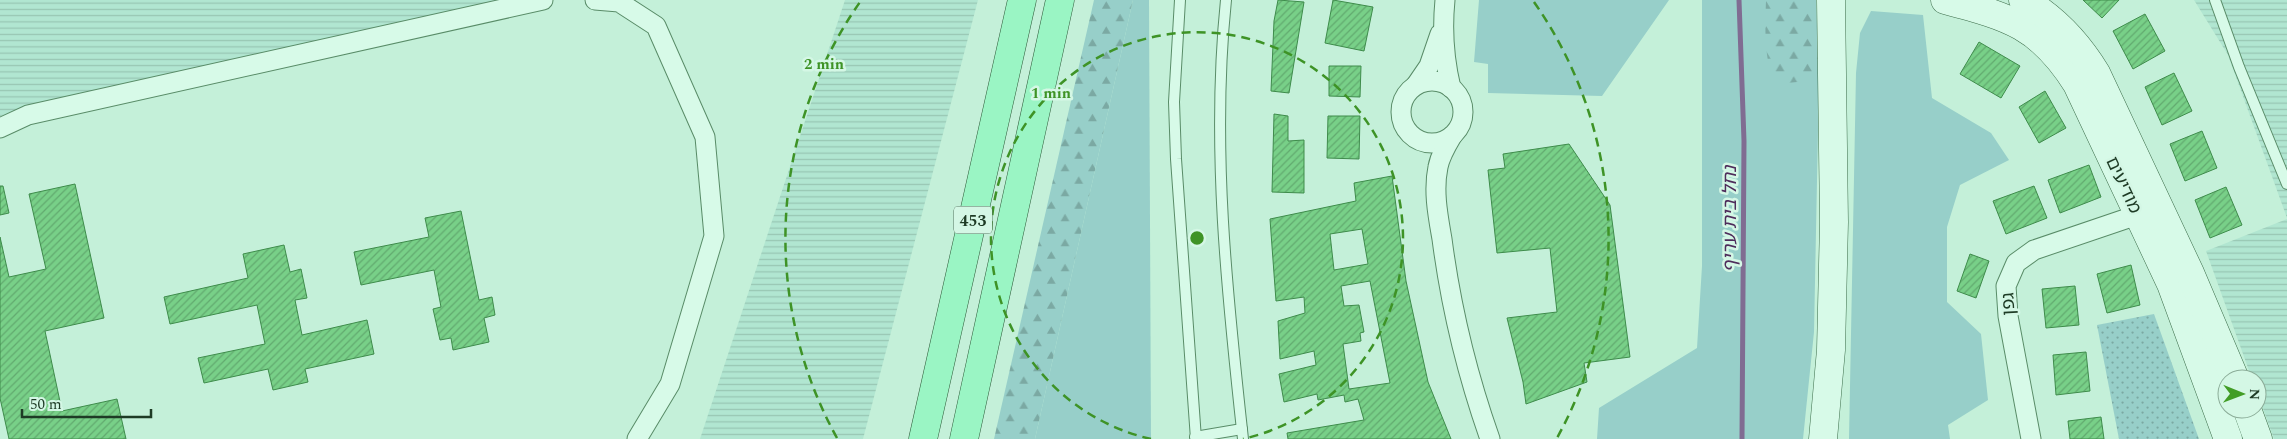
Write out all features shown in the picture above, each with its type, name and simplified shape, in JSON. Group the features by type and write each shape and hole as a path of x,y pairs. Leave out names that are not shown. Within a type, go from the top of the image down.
{"main road":[{"name":"453","path":"923,439 1022,0"},
{"name":"453","path":"964,439 1060,0"}],"street":[{"path":"0,128 28,115 543,0"},
{"path":"595,0 619,2 656,26 705,137 714,236 670,384 637,439"},
{"path":"1436,191 1438,167 1452,136 1461,124 1463,111 1461,100 1452,88 1445,56 1445,0"},
{"path":"1823,439 1831,350 1834,222 1831,0"},
{"name":"מודיעים","path":"1945,0 2005,18 2039,37 2052,49 2077,84 2149,211 2230,369"},
{"name":"מודיעים","path":"2024,0 2054,21 2084,54 2096,73 2149,211 2171,284 2228,439"},
{"path":"1416,85 1429,66 1444,23"},
{"path":"1452,88 1437,81 1426,81 1416,85 1406,93 1401,108 1404,126 1428,161 1436,191 1452,303 1474,392 1490,439"},
{"path":"1413,137 1425,143 1435,144 1452,136"},
{"name":"גפן","path":"2031,439 2008,316 2006,286 2016,263 2034,250 2149,211"},
{"path":"2251,419 2258,439"}],"lane":[{"path":"1180,0 1174,102 1176,159 1195,438 1242,434 1225,240 1222,171 1220,113 1226,0"},
{"path":"2215,0 2239,68 2287,184"}],"green space":[{"path":"0,0 524,0 0,116"},
{"path":"845,0 978,0 863,439 700,439"},
{"path":"1094,0 1133,0 1035,439 994,439"},
{"path":"1133,0 1149,0 1151,439 1035,439"},
{"path":"1479,0 1669,0 1602,96 1488,93 1488,64 1474,62"},
{"path":"1702,0 1766,0 1819,80 1814,332 1803,439 1597,439 1599,408 1697,348 1702,266"},
{"path":"1766,0 1816,0 1819,80 1774,84 1768,63 1765,32"},
{"path":"2194,0 2287,0 2287,218 2228,55"},
{"path":"1871,11 1923,15 1932,98 1991,133 2009,160 1960,185 1947,227 1947,302 1981,334 1988,400 1948,425 1950,439 1849,439 1856,73 1860,33"},
{"path":"2287,219 2287,439 2274,439 2267,419 2267,369 2248,369 2206,251"},
{"path":"2154,314 2199,439 2119,439 2097,325"}],"building":[{"path":"1278,0 1304,2 1289,93 1271,91 1274,21"},
{"path":"1333,0 1373,7 1364,51 1325,43"},
{"path":"2083,0 2119,0 2102,18"},
{"path":"2145,14 2165,51 2133,69 2113,31"},
{"path":"1979,42 2020,66 2001,98 1960,74"},
{"path":"1329,66 1361,66 1360,97 1329,96"},
{"path":"2174,73 2192,111 2162,125 2145,87"},
{"path":"2045,91 2066,128 2039,143 2019,107"},
{"path":"1274,114 1288,116 1288,141 1304,140 1304,193 1272,192"},
{"path":"1328,116 1360,116 1359,159 1327,158"},
{"path":"2202,131 2217,168 2185,181 2170,144"},
{"path":"1569,144 1610,205 1630,357 1584,363 1587,382 1526,404 1523,382 1507,318 1557,312 1550,248 1497,253 1488,170 1505,168 1503,154"},
{"path":"2089,165 2101,197 2060,213 2048,180"},
{"path":"1392,176 1406,281 1428,382 1451,439 1288,439 1287,433 1364,420 1358,399 1345,402 1344,395 1318,400 1317,394 1284,402 1279,374 1316,365 1314,351 1280,359 1278,321 1305,313 1304,297 1276,301 1270,219 1356,201 1354,183","holes":["1362,229 1368,264 1334,270 1330,234","1370,281 1390,383 1349,389 1343,344 1361,341 1360,333 1364,332 1359,305 1344,306 1341,286"]},
{"path":"75,184 104,318 45,331 62,411 117,399 126,439 9,439 0,398 0,237 9,277 46,269 29,194"},
{"path":"0,186 3,186 9,213 0,215"},
{"path":"2034,186 2047,218 2006,234 1993,201"},
{"path":"2226,187 2242,225 2210,238 2195,200"},
{"path":"461,211 479,300 492,297 495,315 484,318 489,342 453,350 451,338 440,340 433,309 441,307 434,270 361,285 354,252 429,237 425,218"},
{"path":"284,245 290,272 301,269 307,298 295,300 302,335 367,320 374,354 305,369 308,382 273,390 268,369 204,383 198,358 265,344 257,305 170,324 164,297 248,278 243,254"},
{"path":"1970,254 1989,261 1976,298 1957,291"},
{"path":"2131,265 2140,305 2107,313 2097,274"},
{"path":"2075,286 2079,325 2046,328 2042,289"},
{"path":"2086,352 2090,391 2056,395 2053,355"},
{"path":"2101,417 2104,439 2070,439 2068,421"}],"waterway":[{"name":"נחל בית עריף","path":"1739,0 1744,141 1742,439"}]}
